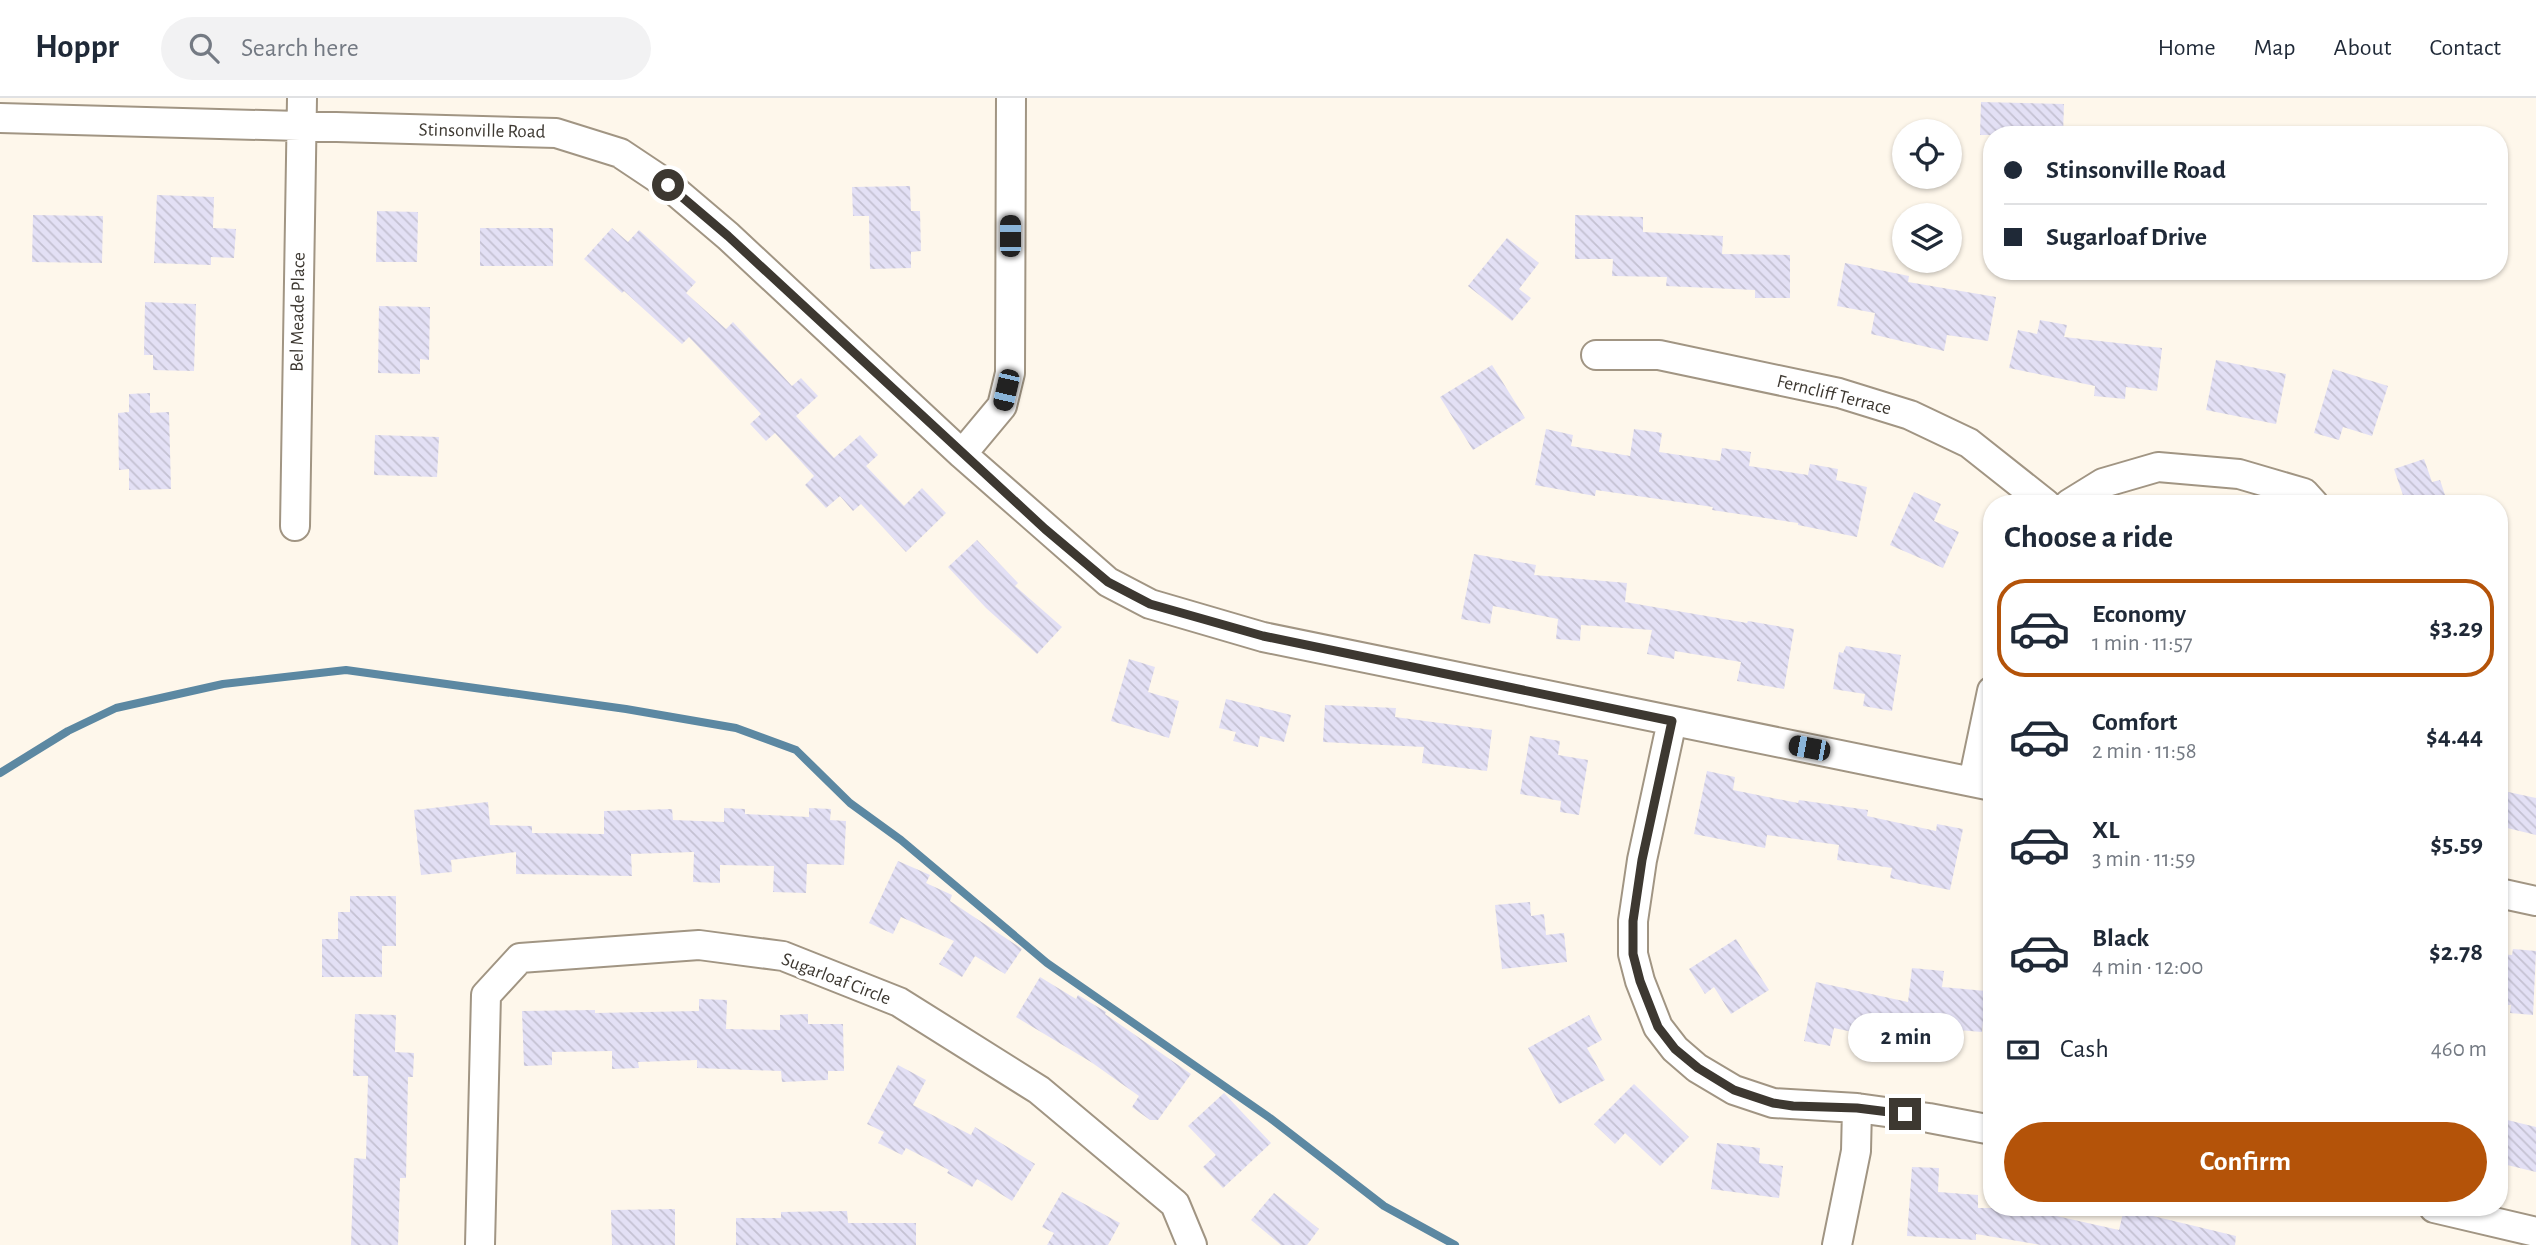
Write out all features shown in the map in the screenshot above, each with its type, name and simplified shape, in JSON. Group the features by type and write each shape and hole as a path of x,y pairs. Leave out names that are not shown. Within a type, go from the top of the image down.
{"street":[{"name":"Bel Meade Place","path":"295,526 302,98"},
{"path":"962,454 998,415 1010,373 1011,98"},
{"name":"Stinsonville Road","path":"0,118 556,133 620,153 668,185 728,236 962,454 1108,582 1150,604 1263,636 1982,784"},
{"name":"Ferncliff Terrace","path":"1596,355 1658,355 1839,393 1910,415 1969,443 2035,495"},
{"path":"2084,495 2103,483 2158,467 2239,474 2305,495"},
{"path":"1672,721 1642,860 1633,921 1633,954 1640,981 1658,1027 1675,1049 1698,1068 1734,1090 1783,1104 1857,1108 1983,1128"},
{"path":"2508,895 2536,901"},
{"name":"Sugarloaf Circle","path":"480,1245 486,995 520,958 699,945 783,956 899,1002 1039,1090 1175,1204 1192,1245"},
{"path":"1837,1245 1856,1152 1857,1108"},
{"path":"2468,1216 2536,1232"}],"building":[{"path":"1981,102 2064,104 2063,126 1983,126 1983,135 1980,135"},
{"path":"910,186 911,211 920,211 921,251 911,252 911,268 870,269 869,216 853,216 852,187"},
{"path":"157,195 214,197 213,228 236,229 234,258 211,257 211,265 154,263"},
{"path":"377,211 418,212 417,262 376,262"},
{"path":"33,215 103,216 102,263 32,262"},
{"path":"1575,215 1643,217 1643,232 1723,236 1722,254 1790,255 1790,298 1755,298 1755,290 1666,286 1667,277 1612,276 1613,259 1575,259"},
{"path":"480,228 553,228 553,266 480,266"},
{"path":"612,228 628,242 639,230 696,282 686,293 726,329 733,322 792,386 801,378 818,396 796,416 834,458 860,435 878,455 866,466 904,506 922,488 946,513 906,552 861,504 853,511 840,496 826,508 805,485 814,476 775,433 766,441 750,424 761,414 689,337 682,344 584,259"},
{"path":"1507,238 1539,263 1519,289 1531,298 1512,321 1468,286"},
{"path":"1845,263 1909,276 1908,282 1996,297 1988,341 1947,335 1944,351 1871,334 1875,313 1837,306"},
{"path":"145,302 196,304 194,371 153,370 153,355 144,355"},
{"path":"379,306 430,307 429,360 420,359 420,374 378,373"},
{"path":"2040,320 2067,325 2064,337 2162,348 2157,391 2126,387 2125,399 2094,396 2095,386 2009,368 2018,330 2037,334"},
{"path":"2216,360 2286,374 2276,424 2206,410"},
{"path":"1492,365 1525,418 1473,450 1440,397"},
{"path":"2333,369 2388,386 2372,436 2343,427 2339,440 2314,433"},
{"path":"150,393 150,413 169,412 171,489 129,490 129,469 119,470 118,413 129,412 129,394"},
{"path":"1546,429 1573,435 1571,446 1630,456 1634,429 1662,433 1659,452 1720,461 1722,448 1751,452 1749,466 1808,475 1810,464 1838,469 1836,480 1867,487 1857,537 1798,523 1712,510 1713,507 1596,490 1595,496 1535,485"},
{"path":"375,435 439,437 437,477 374,475"},
{"path":"2424,459 2432,482 2440,480 2445,495 2403,495 2394,469"},
{"path":"1914,492 1941,504 1934,521 1959,532 1943,568 1890,545"},
{"path":"977,540 1018,583 1015,586 1062,627 1037,654 986,608 948,567"},
{"path":"1474,554 1536,565 1534,575 1627,583 1625,602 1794,629 1784,689 1737,681 1741,662 1675,651 1674,659 1647,654 1652,630 1581,625 1580,641 1556,639 1558,619 1493,606 1490,624 1461,619"},
{"path":"1846,646 1901,655 1892,711 1863,706 1865,694 1833,689 1839,652 1843,653"},
{"path":"1129,659 1155,667 1148,692 1179,701 1169,738 1111,721"},
{"path":"1226,699 1291,715 1284,742 1260,736 1258,747 1233,741 1236,732 1219,728"},
{"path":"1325,705 1396,708 1395,717 1492,730 1487,771 1422,763 1424,747 1323,742"},
{"path":"1530,736 1560,741 1558,755 1588,760 1579,815 1560,812 1561,801 1520,794"},
{"path":"1707,771 1735,777 1733,790 1798,803 1799,800 1868,810 1867,816 1936,831 1937,824 1963,829 1950,890 1890,878 1892,868 1837,860 1839,845 1767,835 1765,848 1694,834"},
{"path":"2508,792 2536,798 2536,835 2508,828"},
{"path":"488,802 490,825 532,826 532,833 604,834 604,811 672,809 673,820 724,822 724,808 745,809 745,814 809,817 809,808 831,809 830,820 846,821 844,865 807,864 806,893 773,892 774,866 720,865 720,883 693,882 694,852 631,854 632,876 516,874 516,852 451,860 452,872 421,875 414,810"},
{"path":"898,861 930,875 926,883 952,895 950,901 1022,949 1005,974 975,956 962,977 939,964 954,941 901,917 893,934 869,923"},
{"path":"350,896 396,896 396,946 382,946 382,977 322,977 322,939 338,939 338,912 350,912"},
{"path":"1530,902 1531,916 1544,914 1546,935 1564,933 1567,962 1502,969 1495,905"},
{"path":"1736,939 1769,990 1731,1014 1714,987 1705,994 1689,969"},
{"path":"2513,949 2536,951 2533,1015 2510,1013 2508,955 2512,955"},
{"path":"1912,968 1944,971 1942,987 1983,991 1982,1032 1874,1023 1871,1036 1834,1028 1830,1046 1804,1041 1816,982 1908,1002"},
{"path":"1040,977 1076,999 1078,995 1106,1012 1105,1014 1191,1074 1158,1120 1150,1120 1132,1107 1139,1096 1091,1062 1016,1017"},
{"path":"699,999 727,1000 726,1029 780,1030 780,1015 808,1014 808,1024 843,1024 844,1071 828,1071 828,1080 782,1082 781,1071 697,1068 697,1060 638,1062 639,1068 612,1069 612,1051 552,1052 552,1065 524,1066 522,1011 699,1011"},
{"path":"355,1014 396,1015 395,1052 414,1053 413,1077 408,1077 406,1178 400,1178 398,1245 351,1245 354,1158 366,1159 368,1076 353,1076"},
{"path":"1589,1015 1602,1040 1587,1048 1605,1080 1559,1104 1528,1048"},
{"path":"898,1065 926,1080 913,1105 971,1135 975,1127 1035,1164 1012,1201 977,1179 972,1187 947,1173 949,1170 906,1148 902,1155 878,1143 884,1132 867,1124"},
{"path":"1634,1084 1689,1137 1660,1166 1625,1133 1615,1144 1594,1124"},
{"path":"1224,1093 1271,1143 1223,1188 1203,1167 1216,1155 1188,1126"},
{"path":"2508,1120 2536,1127 2536,1172 2508,1165"},
{"path":"1717,1143 1760,1148 1759,1163 1783,1166 1779,1198 1711,1189"},
{"path":"1912,1167 1939,1168 1938,1192 1978,1195 1978,1208 1983,1208 1983,1216 2056,1216 2119,1230 2122,1216 2153,1216 2236,1236 2235,1245 2041,1245 1976,1234 1976,1240 1907,1236"},
{"path":"1062,1192 1120,1223 1108,1245 1047,1245 1054,1233 1042,1227"},
{"path":"1274,1193 1319,1229 1307,1245 1281,1245 1251,1220"},
{"path":"675,1209 675,1245 612,1245 611,1210"},
{"path":"847,1211 848,1223 916,1223 916,1245 736,1245 736,1218 781,1218 781,1212"}],"waterway":[{"path":"0,773 68,731 116,708 223,684 346,670 626,709 736,728 796,750 850,803 901,840 1047,963 1270,1118 1384,1206 1455,1245"}],"route":[{"path":"668,185 728,236 1045,529 1108,582 1150,604 1263,636 1672,721 1642,860 1633,921 1633,954 1640,981 1658,1027 1675,1049 1698,1068 1734,1090 1773,1103 1793,1106 1857,1108 1905,1114"}]}
